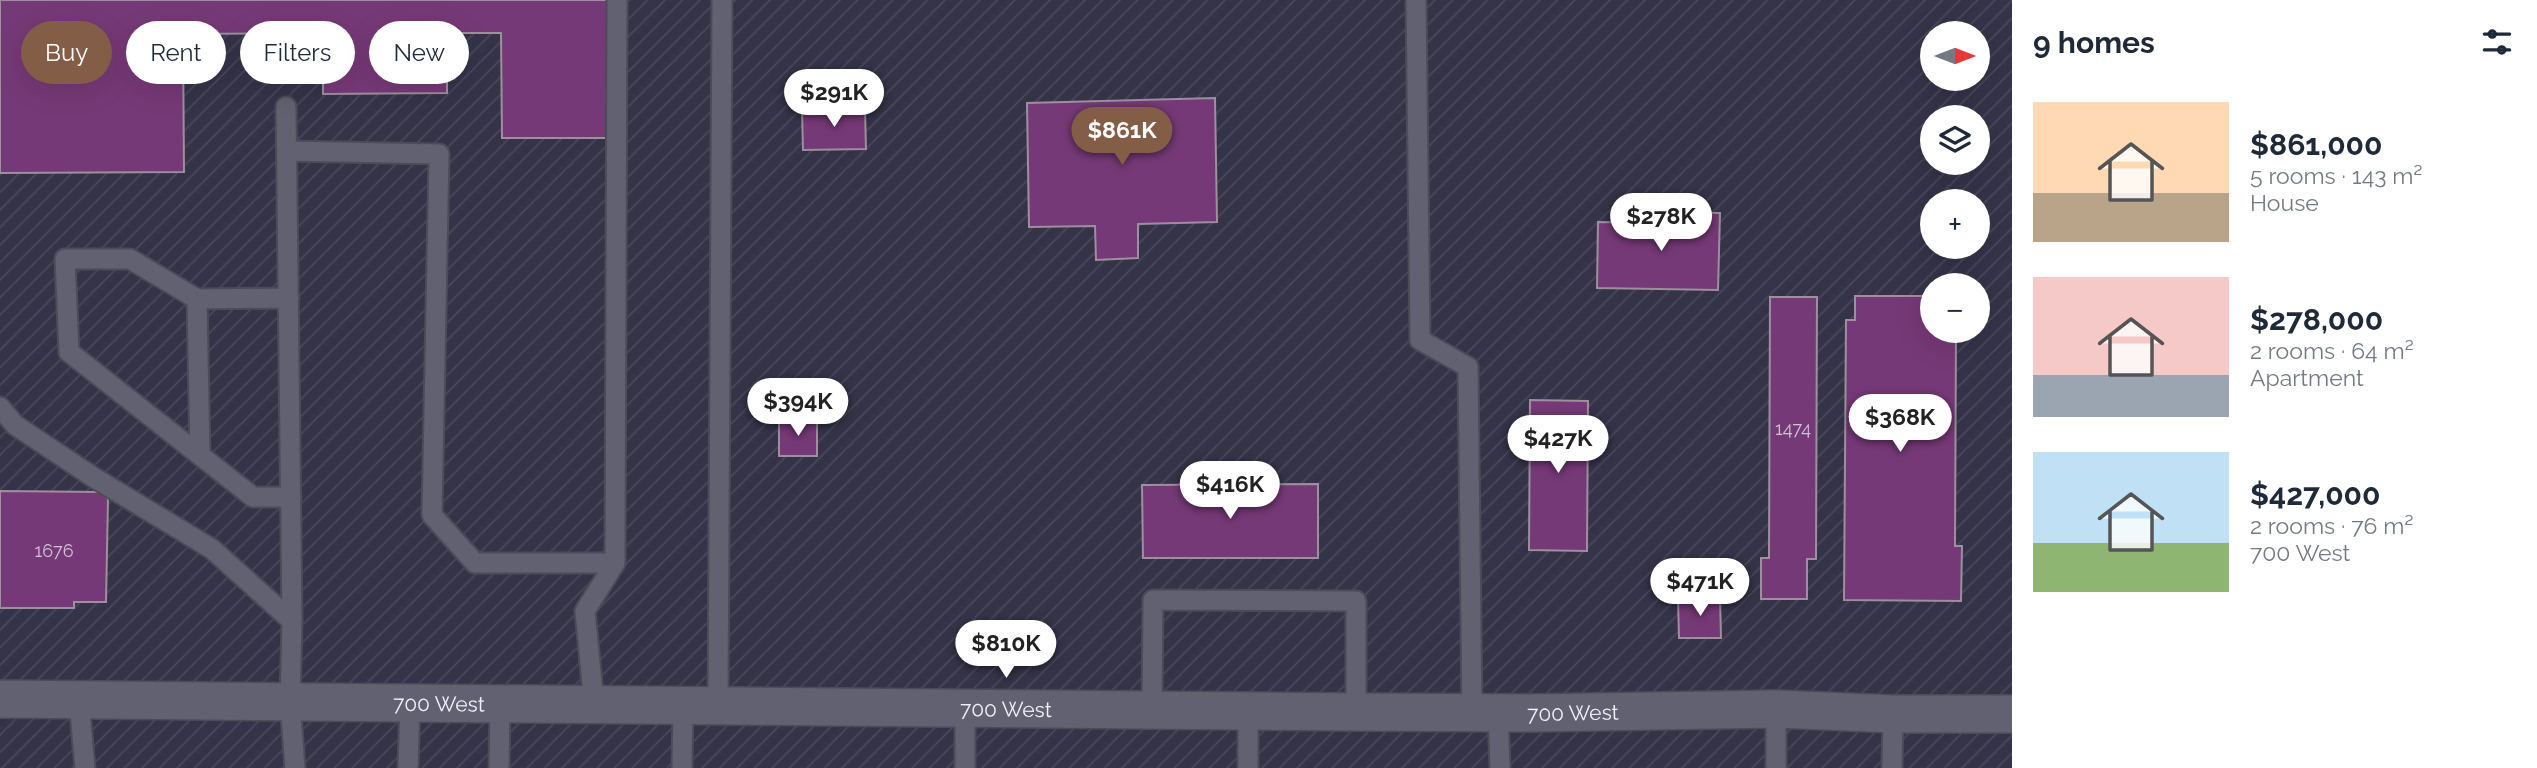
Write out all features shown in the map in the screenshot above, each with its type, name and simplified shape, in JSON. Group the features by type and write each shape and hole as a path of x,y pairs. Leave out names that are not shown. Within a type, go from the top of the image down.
{"street":[{"name":"700 West","path":"0,699 1356,712 1776,709 1893,714 2012,714"}],"lane":[{"path":"594,704 585,611 615,563 617,0"},
{"path":"682,768 700,705 722,0"},
{"path":"1416,0 1420,340 1468,367 1485,712 1500,768"},
{"path":"286,107 292,621 290,702 295,768"},
{"path":"287,151 439,154 432,515 475,563 615,563"},
{"path":"289,298 197,299 130,259 65,259 69,352 253,497 291,497"},
{"path":"197,299 200,455"},
{"path":"0,407 15,425 93,477 212,549 292,621"},
{"path":"1152,710 1153,600 1356,601 1356,712"},
{"path":"79,700 85,768"},
{"path":"408,768 410,703"},
{"path":"499,768 500,704"},
{"path":"965,708 965,768"},
{"path":"1776,709 1776,768"},
{"path":"1248,711 1248,768"},
{"path":"1892,768 1893,714"}],"shaded area":[{"path":"0,0 2012,0 2012,768 0,768"}],"building":[{"path":"0,0 607,0 609,138 502,138 501,33 469,33 469,21 369,21 369,84 447,84 447,93 323,94 323,84 355,84 355,21 240,21 240,34 226,34 226,21 126,21 126,84 183,84 184,172 0,173"},
{"path":"1215,98 1217,222 1138,224 1138,258 1096,260 1095,226 1029,227 1027,103"},
{"path":"865,109 866,149 803,150 802,110"},
{"path":"1660,212 1720,213 1718,290 1597,288 1598,222 1660,223"},
{"path":"1855,296 1920,296 1920,343 1956,343 1955,546 1962,546 1961,601 1844,600 1846,320 1855,320"},
{"path":"1770,297 1817,297 1816,559 1807,559 1807,599 1761,599 1761,558 1769,558"},
{"path":"1530,400 1588,401 1587,551 1529,550"},
{"path":"779,421 817,421 817,456 779,456"},
{"path":"1318,484 1318,558 1143,558 1142,485"},
{"path":"0,491 101,492 108,499 106,602 74,602 74,608 0,608"},
{"path":"1720,598 1721,638 1679,638 1678,599"}]}
